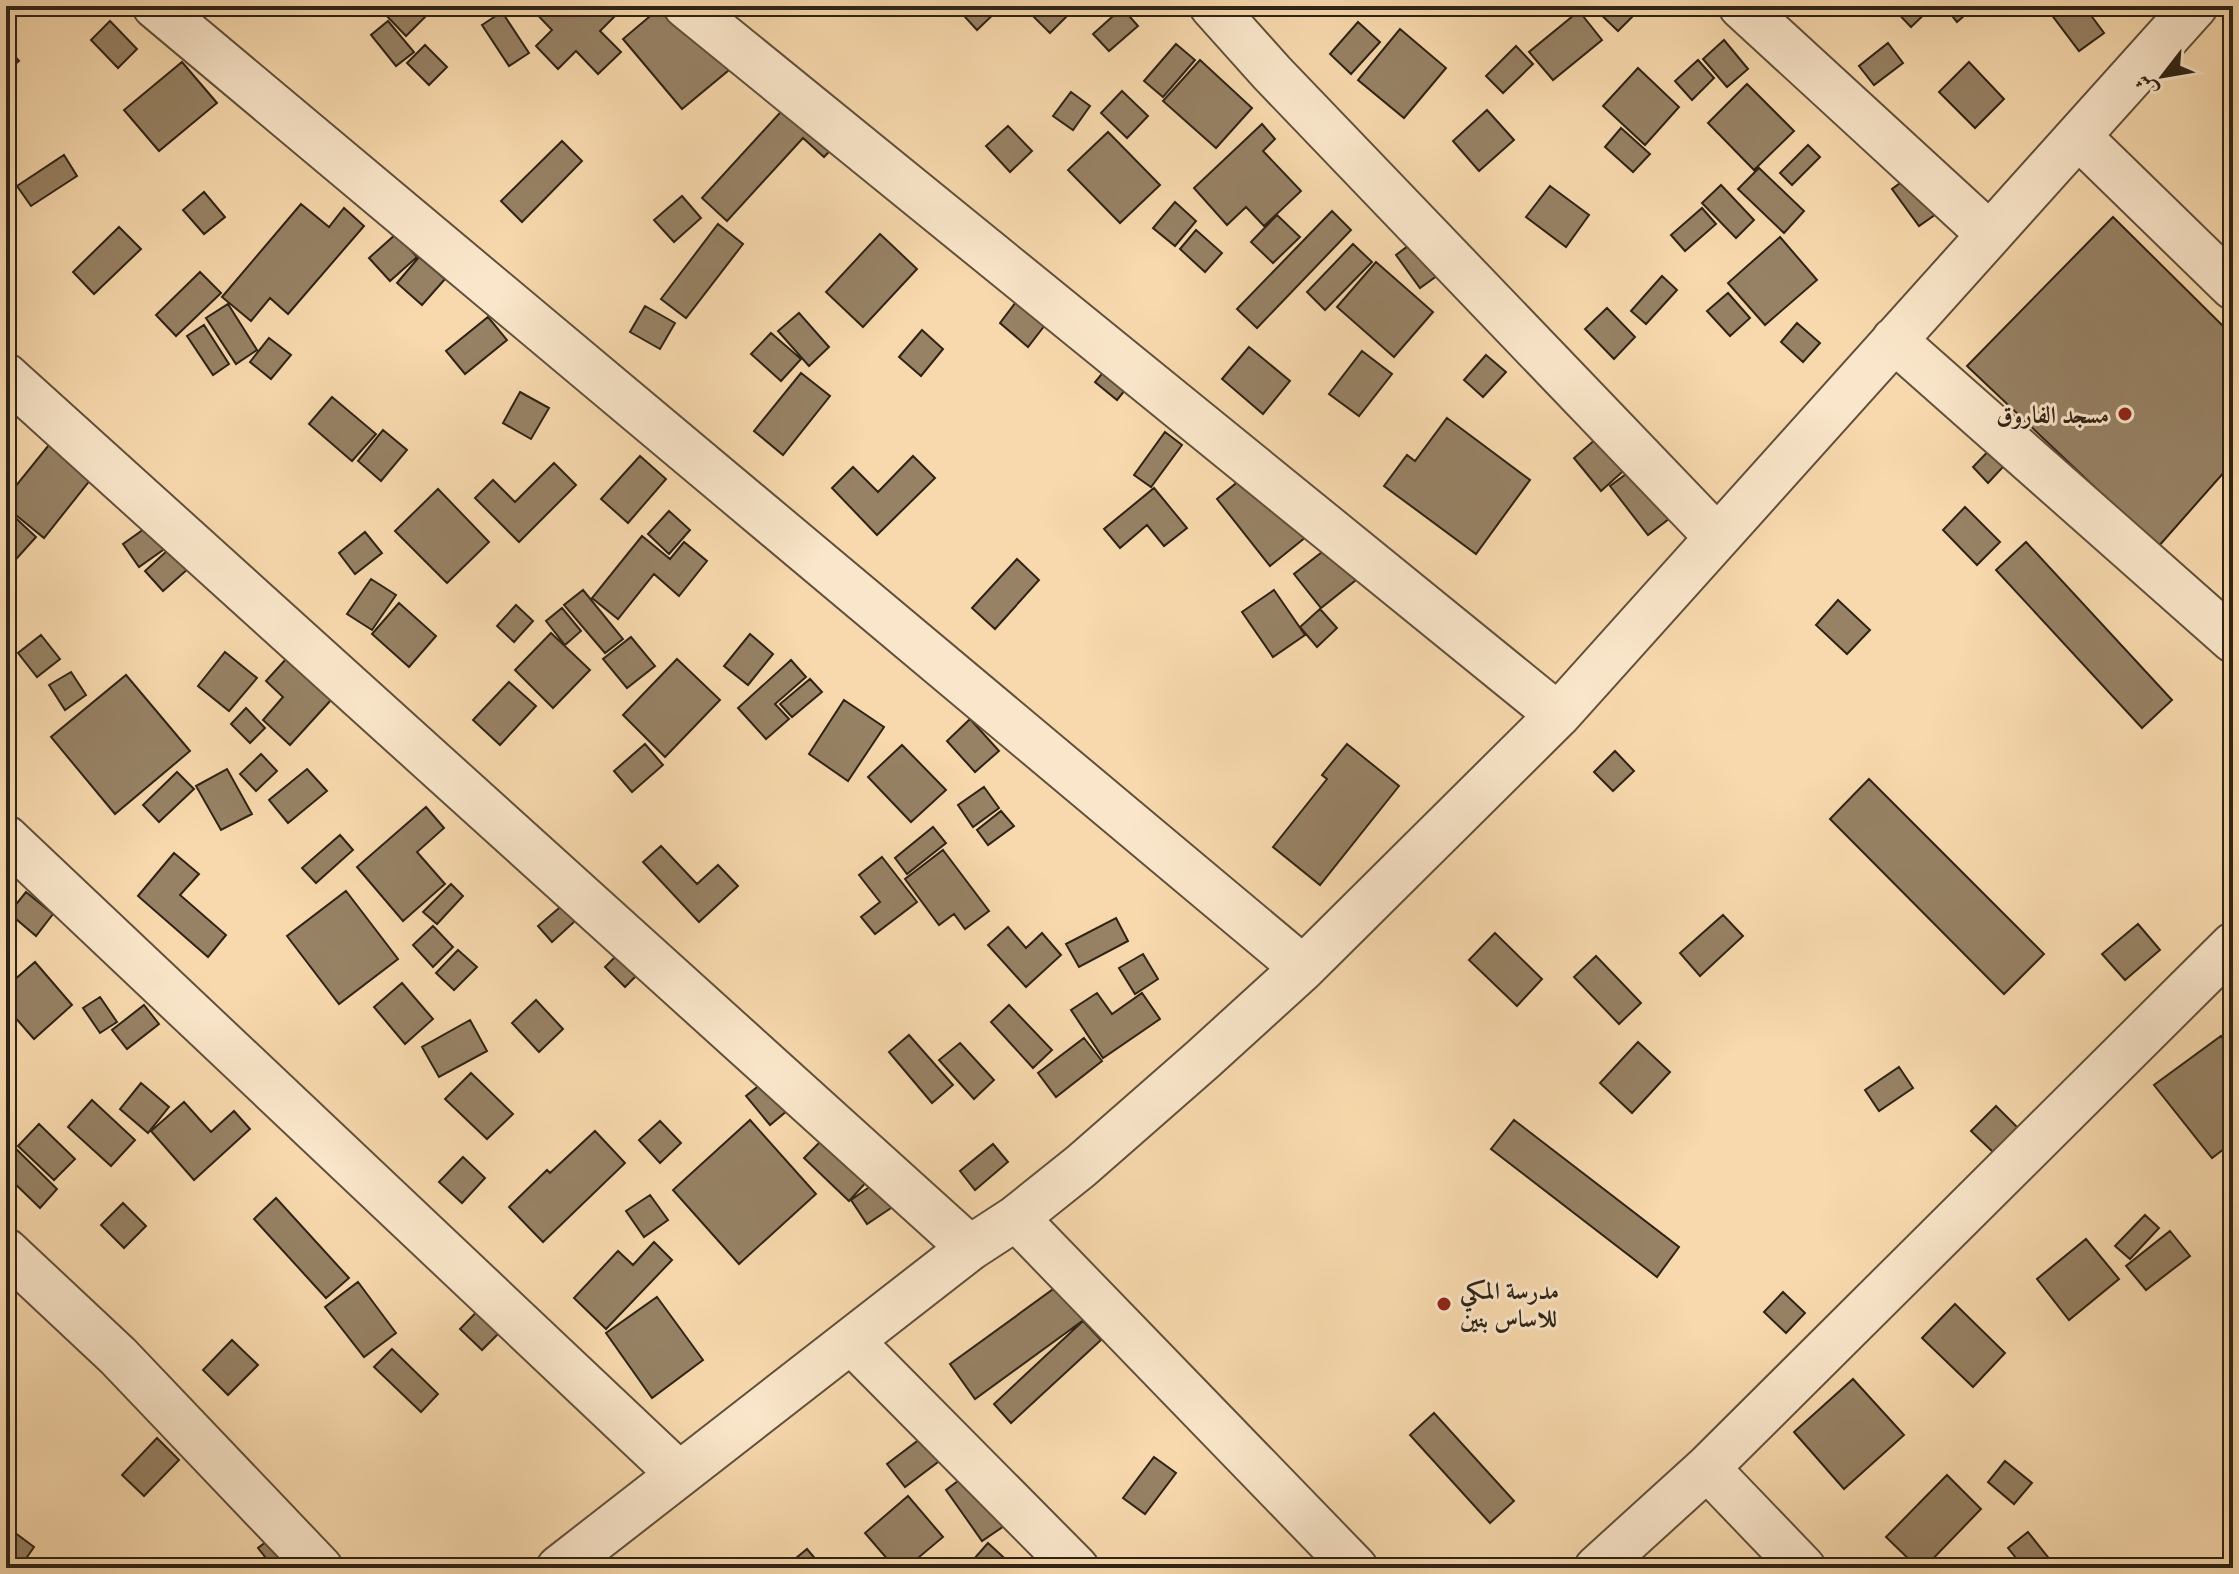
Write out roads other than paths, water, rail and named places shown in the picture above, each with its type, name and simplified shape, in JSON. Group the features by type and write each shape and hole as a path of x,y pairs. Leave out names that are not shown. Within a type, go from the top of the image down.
{"street":[{"path":"155,6 1303,968"},
{"path":"686,6 1558,715"},
{"path":"1212,6 1272,73 1717,537"},
{"path":"1741,6 1989,234"},
{"path":"587,1561 679,1474 1092,1157 1303,968 1558,715 2195,6"},
{"path":"2079,137 2233,287"},
{"path":"1894,340 2233,640"},
{"path":"6,376 970,1248"},
{"path":"6,838 679,1474"},
{"path":"1597,1568 1707,1468 2228,961"},
{"path":"1016,1218 1355,1568"},
{"path":"6,1251 118,1356 320,1568"},
{"path":"851,1341 1076,1568"},
{"path":"1707,1468 1803,1568"}],"place":[{"name":"مسجد الفاروق","path":"2125,414"},
{"name":"مدرسة المكي للاساس بنين","path":"1444,1304"}]}
